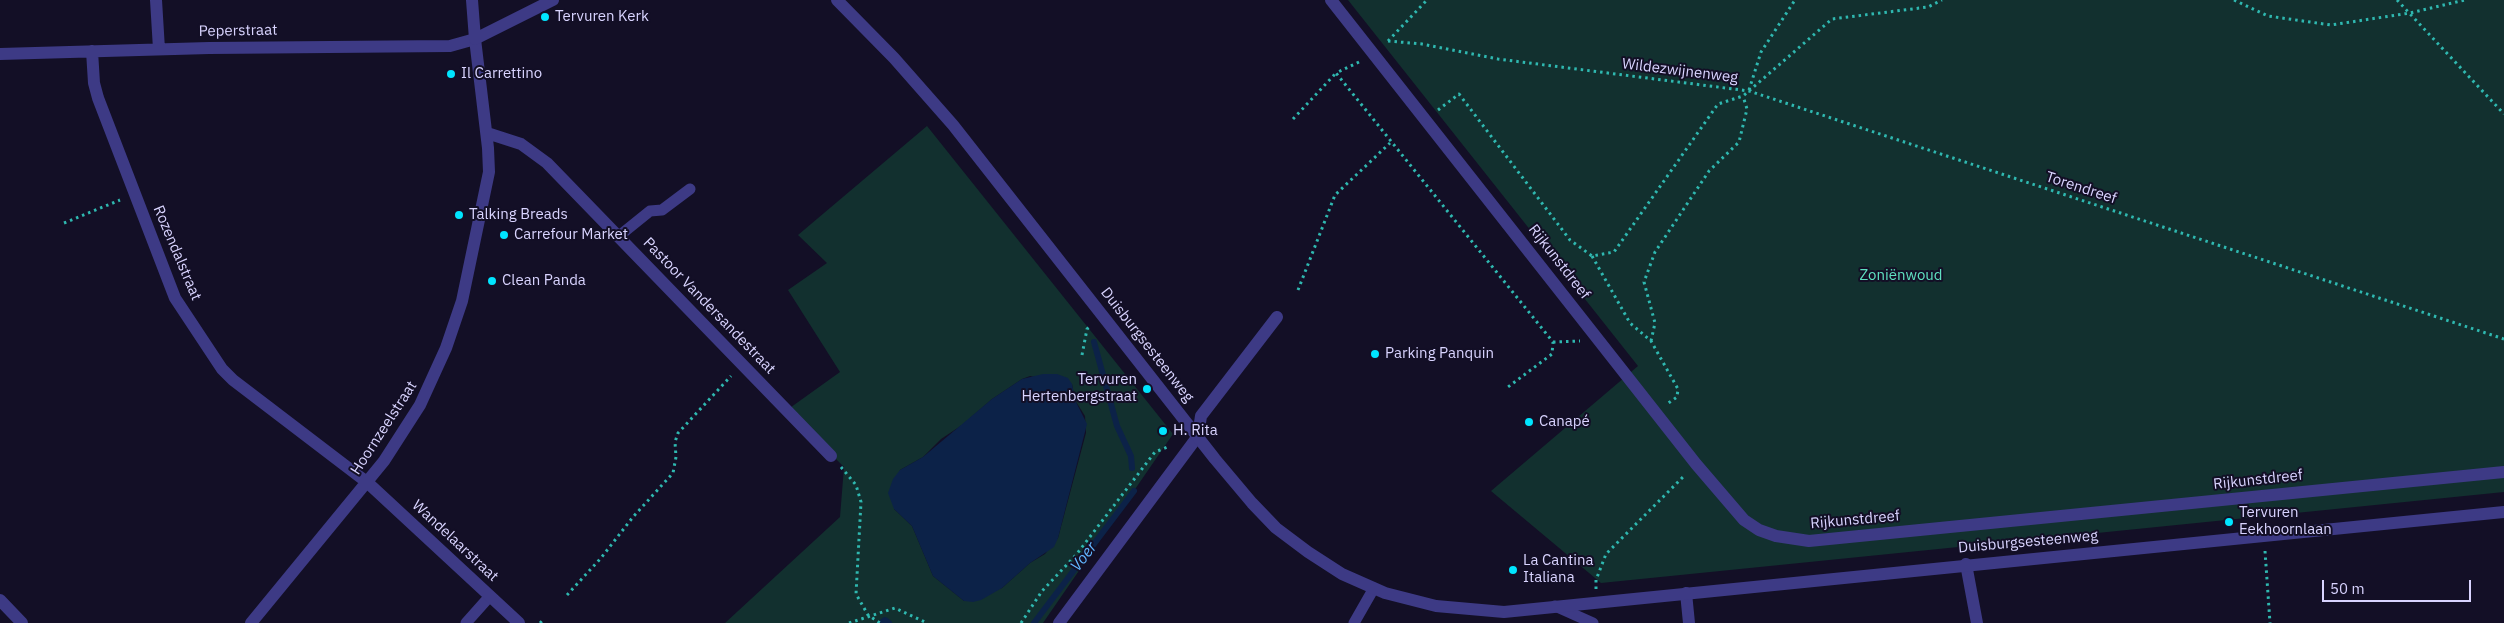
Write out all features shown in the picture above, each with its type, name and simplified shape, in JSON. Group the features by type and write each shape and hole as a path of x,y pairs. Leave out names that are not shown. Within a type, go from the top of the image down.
{"street":[{"path":"156,0 159,49"},
{"name":"Hoornzeelstraat","path":"251,623 368,483 420,406 462,301 489,172 487,134 472,0"},
{"name":"Peperstraat","path":"0,54 159,49 450,46 475,39 553,0"},
{"name":"Duisburgsesteenweg","path":"837,0 894,58 947,118 1233,481 1276,528 1342,574 1374,588 1436,606 1499,612 1966,564 2264,537 2504,512"},
{"name":"Rijkunstdreef","path":"1331,0 1696,464 1744,520 1759,530 1776,536 1809,541 2504,472"},
{"name":"Rozendalstraat","path":"92,51 94,83 98,98 175,298 222,369 233,380 368,483"},
{"name":"Pastoor Vandersandestraat","path":"487,134 521,144 547,163 831,456"},
{"path":"1059,623 1198,436 1201,416 1277,317"},
{"name":"Wandelaarstraat","path":"368,483 519,623"},
{"path":"1966,564 1977,623"},
{"path":"1686,593 1689,623"},
{"path":"0,600 22,623"},
{"path":"1073,623 1074,604"}],"lane":[{"path":"619,236 650,211 662,210 690,189"},
{"path":"1354,623 1374,588"},
{"path":"466,623 490,596"},
{"path":"1555,606 1593,623"}],"path":[{"name":"Wildezwijnenweg","path":"1427,0 1388,41 1422,44 1498,59 1749,91 1832,19 1928,7 1942,0"},
{"path":"1592,256 1614,252 1718,104 1743,96 1749,91 1761,52 1795,0"},
{"path":"2234,0 2268,16 2331,25 2410,13 2465,0"},
{"path":"2396,0 2504,114"},
{"path":"1293,118 1336,73 1375,55"},
{"path":"1336,73 1390,143 1553,342 1552,354 1508,387"},
{"name":"Torendreef","path":"1749,91 1856,128 2504,339"},
{"path":"1426,120 1459,94 1570,240 1592,256 1630,323 1651,341 1678,389 1677,397 1656,411"},
{"path":"1651,341 1655,322 1644,282 1655,252 1710,171 1739,142 1748,109 1743,96"},
{"path":"1298,290 1335,195 1390,143"},
{"path":"64,223 134,194"},
{"path":"1082,355 1087,328 1104,316"},
{"path":"567,594 601,558 633,517 672,473 676,457 675,442 678,433 741,364"},
{"path":"1020,623 1042,591 1076,555 1155,452 1174,445"},
{"path":"1596,602 1596,580 1606,554 1696,464"},
{"path":"851,478 856,485 861,502 856,594 868,616 880,623"},
{"path":"2264,537 2270,623"},
{"path":"849,623 895,608 927,623"}],"green space":[{"name":"Zoniënwoud","path":"1348,0 2504,0 2504,492 1601,583 1491,491 1638,366"},
{"path":"927,126 1173,434 1043,623 725,623 840,517 844,467 787,410 840,372 788,290 827,263 798,235","holes":["1030,376 1072,384 1075,400 1085,416 1086,433 1058,538 1045,554 1030,563 1002,588 964,601 933,576 912,526 894,509 900,470 923,457 941,439 962,425 992,399 1022,379"]}],"water":[{"path":"1043,374 1057,374 1068,378 1072,384 1075,400 1087,424 1058,538 1054,547 1030,563 1002,588 981,600 973,602 964,601 933,576 912,526 894,509 888,493 893,479 900,470 923,457 992,399 1022,379"}],"waterway":[{"name":"Voer","path":"1094,342 1117,426 1131,456 1132,468"},
{"name":"Voer","path":"1034,623 1134,491"},
{"name":"Voer","path":"881,623 885,620 889,623"}],"place":[{"name":"Tervuren Kerk","path":"545,17"},
{"name":"Il Carrettino","path":"451,74"},
{"name":"Talking Breads","path":"459,215"},
{"name":"Carrefour Market","path":"504,235"},
{"name":"Clean Panda","path":"492,281"},
{"name":"Parking Panquin","path":"1375,354"},
{"name":"Tervuren Hertenbergstraat","path":"1147,389"},
{"name":"Canapé","path":"1529,422"},
{"name":"H. Rita","path":"1163,431"},
{"name":"Tervuren Eekhoornlaan","path":"2229,522"},
{"name":"La Cantina Italiana","path":"1513,570"}]}
